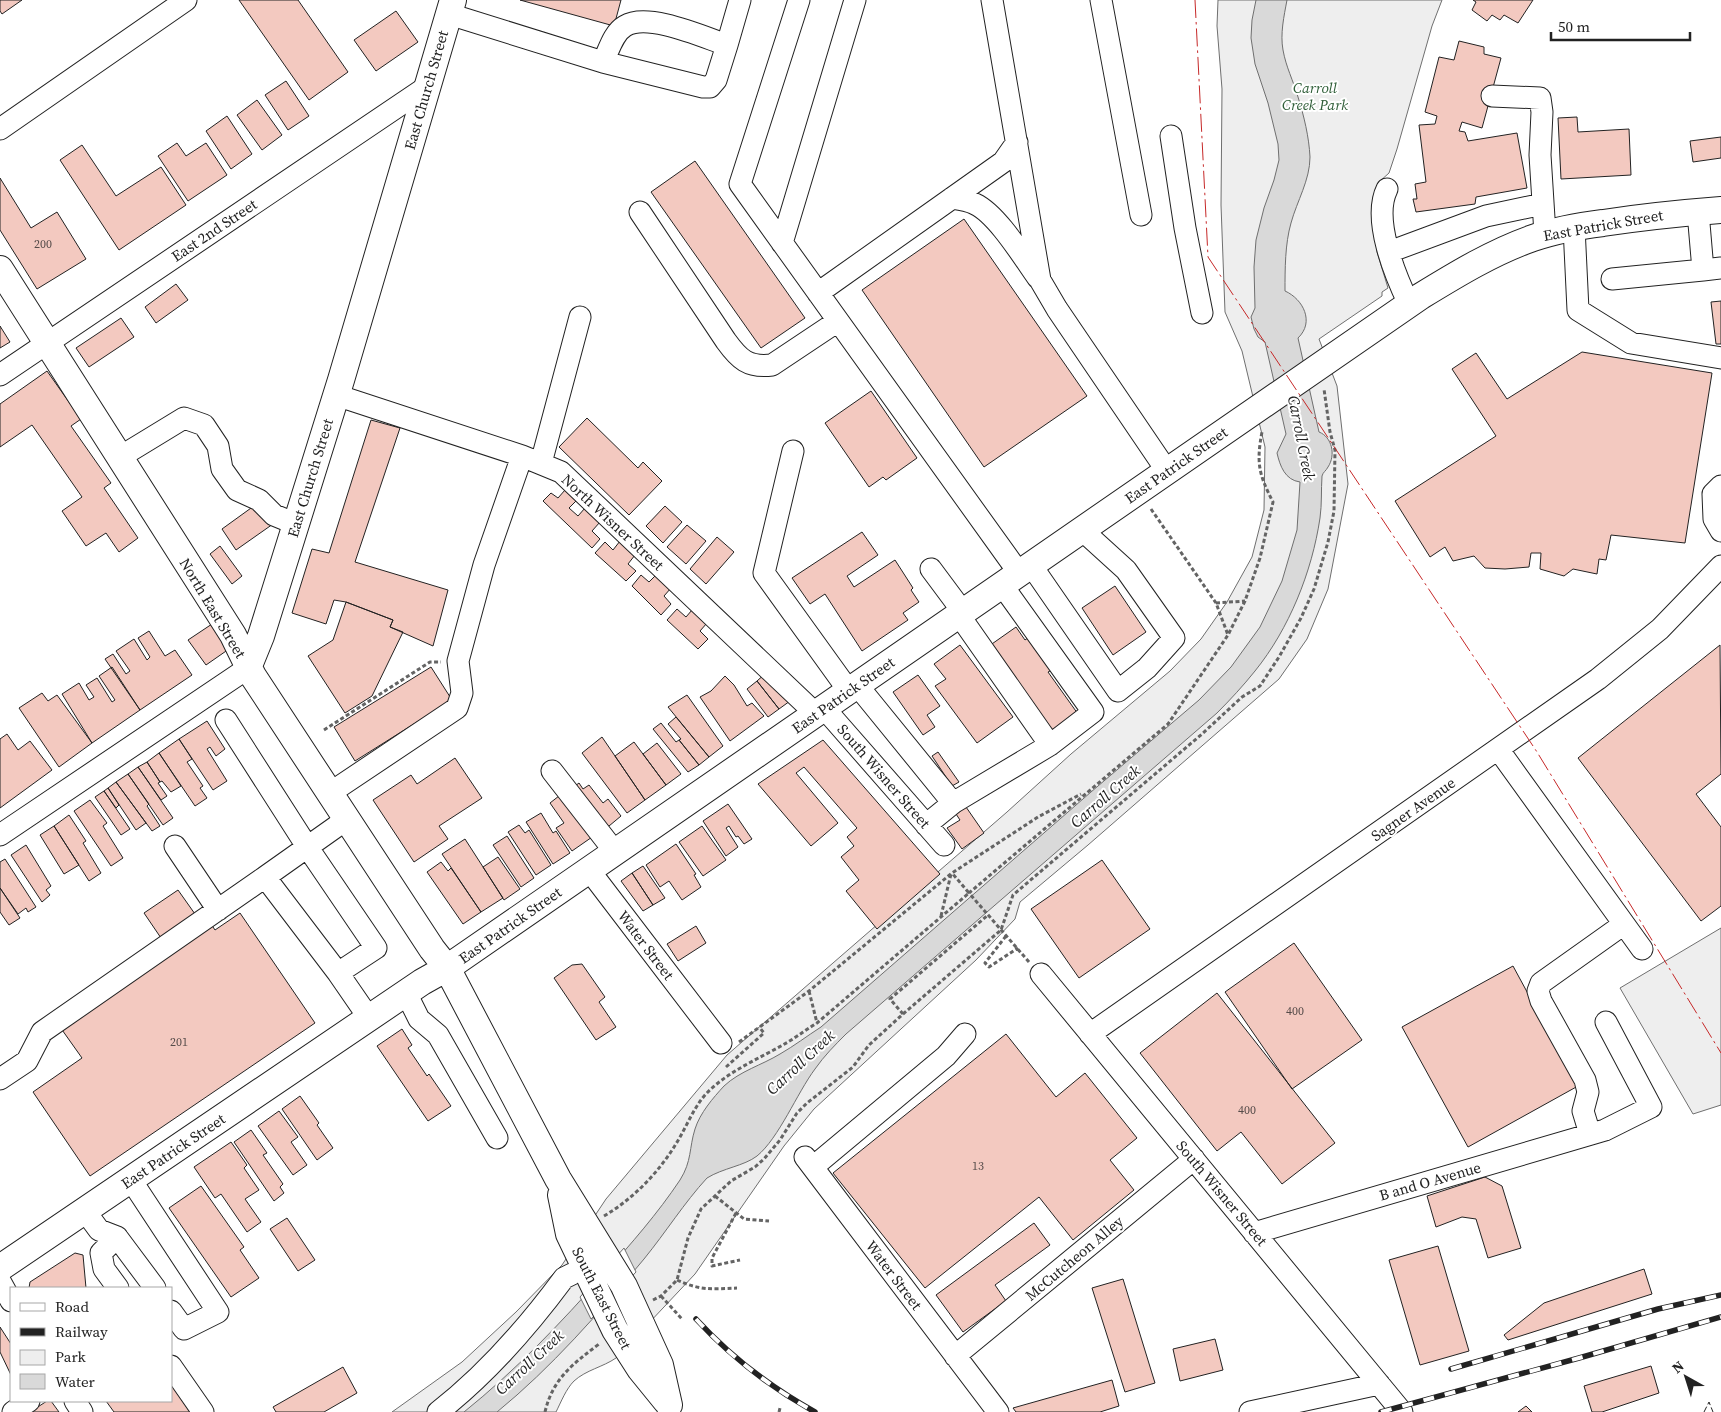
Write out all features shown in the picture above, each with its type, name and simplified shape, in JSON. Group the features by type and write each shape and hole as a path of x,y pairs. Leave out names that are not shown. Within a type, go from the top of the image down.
{"main road":[{"name":"East Church Street","path":"248,668 261,636 336,396 451,7"},
{"name":"East Patrick Street","path":"0,1268 422,982 447,968 1274,398 1316,379 1409,304 1459,273 1500,252 1545,234 1574,227 1649,216 1710,210"},
{"name":"North East Street","path":"0,269 233,635 248,668 432,949 447,968"},
{"name":"South East Street","path":"447,968 558,1179 624,1286 660,1365 671,1409"},
{"name":"South East Street","path":"558,1179 569,1234 581,1277 604,1306 615,1330 640,1369 671,1409"}],"street":[{"path":"0,129 186,0"},
{"path":"451,7 603,62 710,88 716,80 740,0"},
{"path":"799,0 740,184 1018,575 1118,691"},
{"path":"782,243 855,0"},
{"path":"992,0 1040,280"},
{"path":"1101,0 1140,215"},
{"path":"603,62 616,35 624,26 635,22 659,22 727,45"},
{"name":"East 2nd Street","path":"0,374 428,86"},
{"path":"1492,96 1540,98 1542,112 1540,155 1545,234"},
{"path":"1171,136 1184,228 1202,313"},
{"path":"818,292 1003,162 1017,142"},
{"path":"1387,188 1384,196 1384,234 1397,278 1409,304"},
{"path":"952,198 975,203 997,223 1040,280 1057,309 1167,471"},
{"path":"1389,252 1486,216 1543,204"},
{"path":"1612,278 1712,269 1710,210"},
{"path":"640,212 726,341 736,355 746,363 760,367 772,365 838,321"},
{"path":"1574,227 1578,310 1631,343 1721,358"},
{"path":"330,792 457,708 462,693 458,661 484,565 531,460 580,317"},
{"name":"North Wisner Street","path":"336,396 531,460 561,472 820,711"},
{"path":"120,457 184,418 204,425 218,446 222,469 237,490 259,500 274,515 296,524"},
{"path":"793,451 764,573 853,688 953,803"},
{"path":"1721,486 1713,494 1714,519 1721,531"},
{"path":"926,825 953,803 1050,745 1147,668 1174,638 1126,570 1082,530"},
{"name":"Sagner Avenue","path":"1090,1034 1598,679 1660,629 1721,566"},
{"path":"932,569 1050,745"},
{"path":"1018,575 1093,712"},
{"path":"0,835 248,668"},
{"name":"South Wisner Street","path":"820,711 944,845"},
{"path":"226,720 308,848 376,948 338,973"},
{"path":"1498,749 1642,949"},
{"path":"552,771 615,852"},
{"path":"0,1079 27,1061 42,1032 347,819"},
{"path":"175,846 213,914"},
{"name":"Water Street","path":"589,870 726,1045"},
{"path":"265,877 338,973 369,1018"},
{"path":"1598,1132 1583,1111 1588,1092 1585,1080 1541,1001 1538,991 1541,983 1624,924"},
{"name":"South Wisner Street","path":"1041,974 1402,1412"},
{"path":"406,993 419,1019 438,1035 497,1138"},
{"name":"B and O Avenue","path":"1254,1233 1598,1132 1651,1107 1606,1022"},
{"name":"Water Street","path":"965,1034 946,1056 809,1162 998,1412"},
{"name":"McCutcheon Alley","path":"955,1356 1194,1159"},
{"path":"131,1180 218,1312 184,1329 172,1312"},
{"path":"85,1211 99,1230 118,1237 153,1287"},
{"path":"117,1287 104,1269 101,1254 118,1237"},
{"path":"438,1412 463,1392 502,1355 564,1278 581,1277"},
{"path":"0,1281 10,1299"},
{"path":"172,1367 203,1412"},
{"path":"1250,1412 1379,1384"},
{"path":"13,1412 28,1402"}],"path":[{"path":"652,1301 661,1296 677,1280 692,1228 701,1209 731,1181 755,1167 764,1159 780,1140 797,1113 807,1103 853,1067 869,1045 1001,930 1013,895 1202,734 1242,697 1260,686 1301,618 1314,589 1328,542 1334,511 1335,450 1316,379"},
{"path":"1150,506 1216,603 1228,635"},
{"path":"1216,603 1245,600"},
{"path":"324,730 430,662 458,661"},
{"path":"726,1045 760,1028 809,992 952,873 1038,817 1086,792"},
{"path":"952,873 1018,948 989,967 986,963 1006,936"},
{"path":"940,918 952,873"},
{"path":"601,1217 618,1207 643,1187 680,1138 694,1111 706,1094 731,1074 817,1023 969,893"},
{"path":"904,1014 890,999 988,915"},
{"path":"809,992 817,1023"},
{"path":"731,1074 726,1067 764,1033 760,1028"},
{"path":"715,1196 744,1220 769,1221"},
{"path":"736,1213 712,1258 712,1266 740,1260"},
{"path":"677,1280 693,1288 703,1290 737,1288"},
{"path":"661,1296 682,1319"},
{"path":"544,1412 548,1398 560,1378 603,1340"}],"green space":[{"name":"Carroll Creek Park","path":"1218,0 1442,0 1432,26 1389,173 1379,182 1375,193 1373,211 1377,252 1388,288 1382,292 1382,296 1319,339 1337,386 1348,484 1328,589 1307,639 1279,679 1020,902 1015,919 976,960 814,1109 784,1146 695,1274 616,1358 574,1381 556,1412 392,1412 462,1362 516,1312 562,1265 606,1199 727,1055 1007,812 1071,754 1170,671 1201,639 1227,602 1252,557 1264,510 1265,447 1242,351 1225,312 1221,205 1222,89 1217,26"},
{"path":"1721,928 1721,1105 1693,1114 1620,988"}],"water":[{"name":"Carroll Creek","path":"1256,0 1287,0 1282,44 1304,119 1310,157 1306,182 1289,231 1285,291 1297,299 1305,312 1306,325 1298,338 1319,432 1330,442 1332,452 1330,462 1322,476 1320,518 1311,559 1297,599 1278,637 1255,671 1217,713 846,1034 815,1069 765,1148 752,1159 707,1178 644,1259 610,1299 537,1377 497,1412 464,1412 501,1380 554,1328 634,1240 680,1180 688,1161 697,1123 707,1106 724,1086 744,1072 785,1051 821,1027 1199,700 1231,667 1260,627 1282,581 1297,530 1300,482 1290,478 1284,472 1278,458 1277,453 1286,434 1265,342 1258,337 1251,317 1255,308 1254,267 1256,240 1279,160 1278,144 1268,103 1255,64 1251,38"}],"pier":[{"path":"624,1248 636,1272 591,1319 580,1297"}],"building":[{"path":"0,0 22,0 2,14 0,11"},
{"path":"239,0 298,0 348,72 309,100"},
{"path":"520,0 621,0 614,26"},
{"path":"1473,0 1533,0 1518,23 1504,15 1500,20 1492,15 1487,21 1472,10 1476,2"},
{"path":"396,11 418,42 376,71 354,40"},
{"path":"1459,41 1484,47 1484,54 1501,58 1482,128 1462,122 1459,131 1465,132 1468,141 1517,133 1527,188 1476,197 1475,204 1416,212 1413,199 1417,199 1415,184 1426,182 1419,125 1435,124 1437,116 1425,112 1439,57 1454,60"},
{"path":"286,81 309,116 288,130 265,95"},
{"path":"257,100 282,135 262,150 237,115"},
{"path":"227,116 252,154 231,169 206,131"},
{"path":"1577,117 1578,132 1629,129 1631,175 1561,179 1558,118"},
{"path":"1721,137 1721,158 1693,162 1690,141"},
{"path":"177,143 186,156 206,143 227,175 188,201 158,156"},
{"path":"82,145 116,196 161,167 186,205 119,250 60,160"},
{"path":"695,161 805,318 761,348 651,192"},
{"path":"0,178 31,228 57,212 86,259 37,289 0,230"},
{"path":"964,219 1087,396 984,467 862,290"},
{"path":"176,284 188,300 156,323 145,307"},
{"path":"1721,301 1721,344 1716,344 1711,302"},
{"path":"121,318 134,337 89,367 76,348"},
{"path":"0,326 10,342 0,348"},
{"path":"1582,352 1712,373 1685,543 1611,535 1606,560 1599,559 1597,574 1573,569 1564,576 1540,569 1541,553 1531,553 1529,567 1505,569 1485,568 1474,556 1453,561 1445,547 1430,557 1395,501 1496,436 1452,369 1476,353 1507,399"},
{"path":"47,371 81,419 71,426 111,483 104,488 138,538 119,552 106,533 86,546 62,511 82,497 32,425 0,447 0,404"},
{"path":"871,391 917,458 886,480 883,477 869,487 825,423"},
{"path":"587,418 638,468 643,462 662,481 629,515 559,447"},
{"path":"371,420 400,428 355,562 448,590 433,646 390,627 393,620 346,602 334,600 326,624 292,613 312,549 329,553"},
{"path":"565,490 576,501 569,508 578,516 585,508 600,522 592,531 600,539 592,548 543,501 551,493 558,498"},
{"path":"258,503 273,524 236,550 222,529"},
{"path":"665,506 682,522 663,543 646,526"},
{"path":"687,525 706,541 686,564 667,547"},
{"path":"862,532 878,555 847,576 854,587 895,560 913,588 911,590 919,602 903,613 908,620 862,651 825,594 810,604 792,578"},
{"path":"717,537 734,552 706,584 690,569"},
{"path":"620,541 635,555 628,564 636,571 626,581 595,553 605,542 613,550"},
{"path":"220,546 242,576 232,584 210,554"},
{"path":"657,574 671,588 664,596 671,604 661,615 632,586 641,575 649,582"},
{"path":"1115,586 1146,632 1113,655 1082,608"},
{"path":"346,602 393,620 390,627 403,632 372,696 345,713 308,656 333,640"},
{"path":"677,609 686,617 692,610 707,623 700,631 708,639 698,649 667,620"},
{"path":"212,624 229,649 206,665 188,640"},
{"path":"1016,627 1025,640 1029,637 1052,670 1048,672 1078,714 1050,734 989,646"},
{"path":"149,631 165,656 175,650 192,675 140,710 105,659 113,654 126,674 130,671 116,651 134,639 147,660 150,657 138,638"},
{"path":"960,645 1013,717 977,743 935,686 946,679 934,664"},
{"path":"1720,645 1721,774 1696,794 1721,827 1721,906 1701,921 1578,758"},
{"path":"112,667 140,710 92,743 62,694 79,683 89,700 94,697 86,685 97,678 112,702 115,700 99,676"},
{"path":"431,667 452,700 355,761 334,727"},
{"path":"767,672 790,701 779,709 757,681"},
{"path":"918,675 940,706 927,715 935,727 923,735 893,692"},
{"path":"725,676 734,685 747,706 752,703 764,716 730,741 700,697 711,691"},
{"path":"757,681 779,709 768,717 747,689"},
{"path":"42,693 48,701 57,695 92,743 59,767 19,708"},
{"path":"687,695 723,746 709,757 668,707"},
{"path":"676,717 709,757 699,765 668,724"},
{"path":"207,721 225,749 216,756 210,747 207,749 227,781 213,790 179,739"},
{"path":"661,723 676,742 679,740 699,765 688,772 653,729"},
{"path":"7,734 18,750 30,741 52,770 0,808 0,739"},
{"path":"602,737 645,800 627,813 582,753"},
{"path":"179,739 192,759 187,762 203,786 200,788 207,798 195,806 159,753"},
{"path":"823,740 940,874 877,929 846,891 859,880 841,857 854,846 847,837 857,828 804,767 796,773 838,823 811,846 758,784"},
{"path":"634,742 666,785 645,800 615,756"},
{"path":"657,743 681,774 666,785 643,754"},
{"path":"938,752 959,782 952,786 932,756"},
{"path":"159,753 181,786 171,792 162,781 160,782 147,762"},
{"path":"455,758 482,798 439,826 448,839 414,862 373,800 411,775 417,784"},
{"path":"147,762 167,796 161,800 138,767"},
{"path":"138,767 173,818 163,825 128,774"},
{"path":"128,774 149,804 147,806 160,826 152,831 116,782"},
{"path":"116,782 146,823 136,830 108,788"},
{"path":"579,783 583,789 589,785 603,803 608,799 621,816 603,831 571,789"},
{"path":"108,788 119,805 116,808 104,791"},
{"path":"104,791 130,829 121,835 95,797"},
{"path":"564,792 595,835 572,851 556,828 564,823 550,803"},
{"path":"90,800 107,823 103,826 123,858 111,866 74,811"},
{"path":"728,804 752,839 744,844 738,836 736,837 729,826 726,828 738,847 726,856 703,821"},
{"path":"966,807 984,833 962,849 947,828 960,820 956,814"},
{"path":"541,813 553,833 556,831 570,853 553,864 526,822"},
{"path":"69,815 86,841 83,843 101,873 89,881 54,826"},
{"path":"519,825 525,833 529,830 551,865 536,875 508,832"},
{"path":"54,826 79,865 64,874 40,835"},
{"path":"702,826 726,860 703,876 679,842"},
{"path":"507,836 534,878 521,887 493,845"},
{"path":"465,839 503,898 481,912 442,854"},
{"path":"676,844 696,874 694,875 701,887 682,900 669,881 660,887 646,865"},
{"path":"26,845 51,886 46,890 50,895 42,902 11,855"},
{"path":"498,857 520,889 504,900 483,867"},
{"path":"5,859 36,907 28,912 26,908 18,914 0,888 0,862"},
{"path":"1102,860 1150,929 1079,978 1031,909"},
{"path":"441,862 448,871 451,868 481,912 463,924 427,872"},
{"path":"643,866 665,898 653,905 632,873"},
{"path":"632,873 653,905 643,911 621,881"},
{"path":"0,888 20,918 9,925 0,912"},
{"path":"178,890 195,914 161,938 144,913"},
{"path":"240,913 315,1023 90,1176 33,1092 82,1058 60,1027 211,924 215,930"},
{"path":"696,926 706,943 678,961 667,944"},
{"path":"1294,943 1362,1040 1292,1089 1225,992"},
{"path":"582,964 605,997 599,1002 616,1027 596,1040 554,978 572,965"},
{"path":"1513,966 1578,1086 1468,1147 1402,1027"},
{"path":"1217,993 1335,1143 1282,1184 1241,1132 1217,1151 1140,1053"},
{"path":"402,1029 412,1045 408,1048 451,1106 428,1121 377,1046"},
{"path":"1006,1034 1056,1097 1085,1073 1137,1138 1110,1160 1134,1190 1073,1240 1039,1197 925,1288 833,1173"},
{"path":"300,1096 319,1123 317,1125 333,1148 317,1160 282,1109"},
{"path":"279,1111 298,1137 291,1142 307,1165 293,1175 258,1126"},
{"path":"251,1130 267,1153 263,1155 283,1184 280,1187 284,1193 274,1201 234,1142"},
{"path":"231,1142 247,1165 244,1168 259,1190 245,1199 261,1222 247,1232 221,1194 215,1198 194,1167"},
{"path":"1485,1177 1502,1186 1521,1248 1488,1258 1476,1219 1462,1217 1436,1227 1427,1196"},
{"path":"201,1186 244,1247 240,1250 259,1278 231,1297 169,1208"},
{"path":"287,1218 315,1260 298,1271 270,1229"},
{"path":"1034,1223 1050,1245 995,1285 1006,1301 963,1332 936,1295"},
{"path":"1438,1246 1469,1351 1420,1365 1389,1260"},
{"path":"75,1253 83,1255 86,1287 29,1287 30,1282"},
{"path":"1644,1269 1652,1294 1508,1340 1504,1335 1544,1303"},
{"path":"1123,1279 1155,1383 1125,1392 1092,1288"},
{"path":"0,1327 10,1342 10,1373 0,1352"},
{"path":"1215,1339 1223,1370 1180,1381 1173,1349"},
{"path":"1651,1366 1659,1393 1602,1412 1592,1412 1584,1386"},
{"path":"343,1367 357,1393 324,1412 276,1412 273,1407"},
{"path":"1112,1380 1119,1406 1100,1412 1016,1412 1013,1408"},
{"path":"172,1385 190,1412 114,1412 107,1402 172,1402"},
{"path":"45,1402 52,1402 59,1412 30,1412"},
{"path":"1526,1406 1532,1412 1518,1412"}],"railway":[{"path":"1451,1369 1658,1309 1721,1295"},
{"path":"1381,1412 1721,1317"},
{"path":"696,1319 737,1359 767,1382 815,1412"}],"fence":[{"path":"1704,1412 1709,1402 1713,1412"}],"power":[{"path":"1195,0 1208,257 1537,752 1721,1053"}]}
